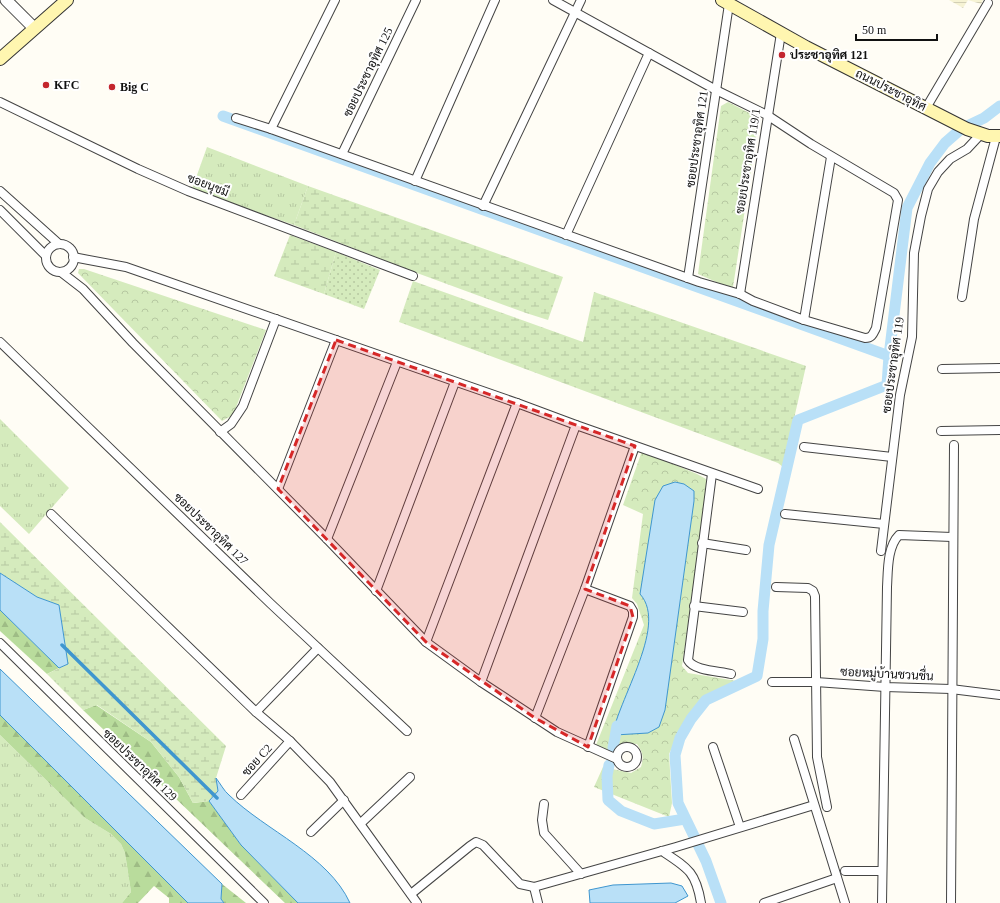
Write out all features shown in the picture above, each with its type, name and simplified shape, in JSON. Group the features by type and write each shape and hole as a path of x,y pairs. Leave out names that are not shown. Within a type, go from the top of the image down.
{"main road":[{"path":"0,59 67,0"},
{"name":"ถนนประชาอุทิศ","path":"725,2 963,128 980,134 998,137"}],"street":[{"path":"6,0 34,28"},
{"path":"271,129 335,0"},
{"name":"ซอยประชาอุทิศ 125","path":"342,154 416,0"},
{"path":"415,181 495,0"},
{"path":"236,118 342,154 483,206 688,278 740,294 753,301 804,320 865,338 870,338 876,328 898,200 894,193 831,156 767,115 716,90 553,0"},
{"path":"483,206 581,0"},
{"name":"ซอยประชาอุทิศ 121","path":"688,278 716,90 725,2"},
{"path":"926,108 988,3"},
{"name":"ซอยประชาอุทิศ 119/1","path":"740,294 781,32"},
{"path":"566,234 649,53"},
{"name":"ซอยนุชมี","path":"0,102 188,191 413,276"},
{"name":"ซอยประชาอุทิศ 119","path":"881,551 900,395 912,337 914,253 920,216 928,190 938,172 950,159 966,149 980,134"},
{"path":"962,296 974,219 998,137"},
{"path":"804,320 831,156"},
{"path":"0,191 59,244 67,246 73,257 69,268 61,272"},
{"path":"0,210 46,256 50,267 61,272 83,289 220,432 278,489 426,642 481,682 557,732 617,759"},
{"path":"46,256 51,248 59,244"},
{"path":"73,257 126,267 517,403 712,474 758,489"},
{"path":"220,432 231,424 242,406 276,319"},
{"path":"278,489 336,340"},
{"name":"ซอยประชาอุทิศ 127","path":"0,342 318,648 407,731"},
{"path":"327,539 397,362"},
{"path":"942,369 1000,368"},
{"path":"376,591 455,382"},
{"path":"426,642 517,403"},
{"path":"481,682 576,425"},
{"path":"941,431 1000,430"},
{"path":"951,903 951,689 954,445"},
{"path":"535,718 585,589 635,446"},
{"path":"804,447 892,457"},
{"path":"712,474 688,660 690,664 696,666 731,674"},
{"path":"51,514 256,712 290,741 320,770 344,800 418,903"},
{"path":"785,514 884,524"},
{"path":"882,903 884,687 887,587 890,555 896,538 902,534 952,537"},
{"path":"702,543 746,550"},
{"path":"776,587 808,588 813,591 815,596 817,757 827,807"},
{"path":"585,589 630,606 633,617 588,747"},
{"path":"694,606 743,612"},
{"name":"ซอยประชาอุทิศ 129","path":"0,643 264,903"},
{"path":"256,712 318,648"},
{"name":"ซอยหมู่บ้านชวนชื่น","path":"772,682 816,682 884,687 951,689 1000,695"},
{"path":"794,739 845,903"},
{"name":"ซอย C2","path":"241,795 290,741"},
{"path":"713,747 740,827"},
{"path":"360,823 410,777"},
{"path":"311,832 344,800"},
{"path":"544,804 542,820 544,833 581,874"},
{"path":"411,894 476,842 483,845 520,884 534,887 676,847 814,805"},
{"path":"662,851 691,872 696,879 701,903"},
{"path":"845,871 882,871"},
{"path":"764,903 837,878"},
{"path":"534,887 538,903"}],"highlighted area":[{"path":"336,340 635,446 585,589 630,606 633,617 588,747 535,718 426,642 278,489"}],"shaded area":[{"path":"949,0 968,0 963,8"},
{"path":"968,0 983,0 981,4"}],"green space":[{"path":"728,102 759,118 733,287 721,284 698,274 721,106"},
{"path":"207,147 308,186 294,225 192,189"},
{"path":"308,186 563,277 548,320 417,273 294,225"},
{"path":"290,235 336,252 324,294 274,276"},
{"path":"336,252 380,270 364,309 324,294"},
{"path":"79,269 84,269 266,330 233,415 222,421 78,273"},
{"path":"413,281 583,342 594,292 806,366 783,467 778,463 399,322"},
{"path":"0,419 69,488 29,534 0,506"},
{"path":"642,451 706,479 708,488 682,666 688,673 737,681 705,696 684,724 669,754 672,803 669,817 594,787 603,767 631,773 641,767 643,758 637,744 626,744 616,747 613,753 596,745 644,625 637,604 632,598 643,514 623,505"},
{"path":"0,522 226,746 216,778 218,791 209,801 193,803 179,777 151,742 97,705 83,710 47,674 68,664 59,605 37,597 0,573"},
{"path":"0,610 59,668 47,674 0,631"},
{"path":"96,705 151,742 179,777 193,803 209,801 241,845 298,903 285,903 83,710"},
{"path":"0,715 188,903 169,903 169,898 154,886 138,903 122,903 131,892 125,853 121,844 111,834 85,818 0,735"},
{"path":"0,735 85,818 111,834 121,844 125,853 131,892 122,903 0,903"},
{"path":"222,884 246,903 224,903 221,899"}],"water":[{"path":"675,482 684,484 694,491 694,501 665,710 659,727 648,733 615,735 610,747 613,730 637,667 644,646 648,626 647,608 640,594 655,500 663,486"},
{"path":"0,573 37,597 59,605 68,664 59,668 0,610"},
{"path":"0,669 222,884 221,899 224,903 188,903 0,715"},
{"path":"216,778 227,793 244,808 312,857 340,886 350,903 298,903 241,845 209,801 218,791"},
{"path":"671,883 682,886 688,896 675,903 590,903 589,890 613,885"}],"waterway":[{"path":"721,903 706,861 678,803 675,755 680,738 691,719 706,700 757,676 763,639 763,611 769,545 798,420 887,385 889,356 907,208 930,163 945,143 961,129 984,118 1000,106"},
{"path":"223,116 889,356"},
{"path":"62,645 217,798"},
{"path":"613,748 617,726"},
{"path":"609,765 607,776 608,800 621,811 654,824 685,819"}],"place":[{"name":"ประชาอุทิศ 121","path":"782,55"},
{"name":"KFC","path":"46,85"},
{"name":"Big C","path":"112,87"}]}
